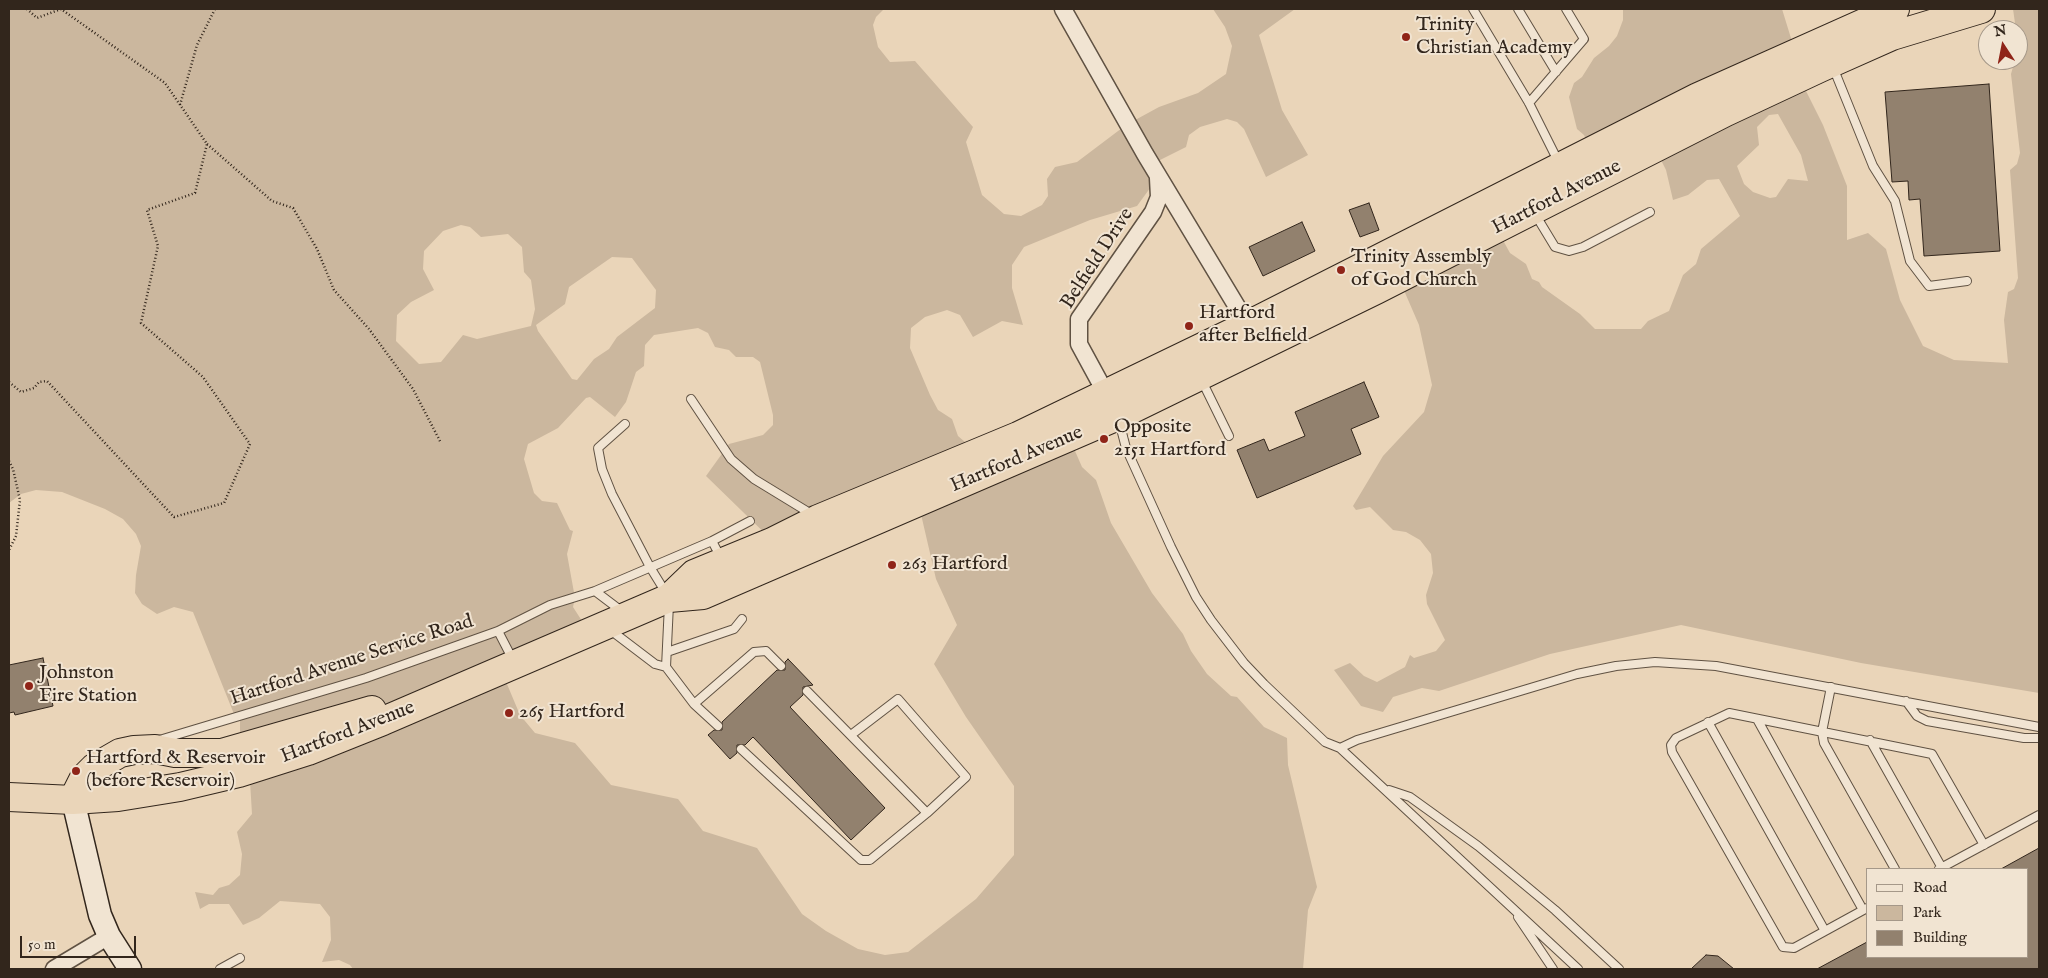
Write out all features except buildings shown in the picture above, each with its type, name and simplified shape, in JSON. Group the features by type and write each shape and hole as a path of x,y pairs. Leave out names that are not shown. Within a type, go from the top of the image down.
{"highway":[{"name":"Hartford Avenue","path":"9,797 73,800 118,797 180,787 239,773 308,751 461,688 670,598 704,595 1112,405 1248,325 1698,97 1895,9"},
{"name":"Hartford Avenue","path":"670,598 718,551 772,542 818,519 1018,436 1200,377 1726,112 1892,36 1981,9"},
{"path":"73,800 84,778 94,768 107,760 134,750 155,749 200,755 222,753 326,722 461,688"}],"street":[{"path":"1063,9 1158,175 1248,325"},
{"name":"Belfield Drive","path":"1112,405 1078,344 1079,319 1153,212 1159,197 1158,175"},
{"path":"73,800 100,915 109,936 130,969"},
{"path":"54,969 109,936"}],"lane":[{"path":"1473,9 1529,103 1561,167"},
{"path":"1518,9 1556,72"},
{"path":"1529,103 1584,39 1566,9"},
{"path":"1831,63 1873,166 1895,201 1910,261 1929,286 1967,281"},
{"path":"1532,210 1555,247 1569,251 1583,247 1650,212"},
{"path":"1200,377 1229,436"},
{"path":"691,399 731,459 754,479 818,519"},
{"path":"1112,405 1126,448 1183,572 1211,620 1244,663 1325,742 1340,748 1386,789 1578,969"},
{"path":"624,424 598,448 602,469 612,494 650,568 670,598 666,667"},
{"name":"Hartford Avenue Service Road","path":"134,750 171,735 366,678 498,630 550,605 595,591 650,568 718,551 750,521"},
{"path":"595,591 619,606 615,621 655,664 666,667 694,704 718,726"},
{"path":"667,652 734,629 742,619"},
{"path":"498,630 515,664"},
{"path":"694,704 754,652 766,650 781,666"},
{"path":"1340,748 1357,740 1561,678 1630,664 1655,662 1695,664 1831,687 2039,727"},
{"path":"1831,687 1822,732 1824,743 1894,868"},
{"path":"807,691 927,813"},
{"path":"741,749 861,860 870,860 927,813 966,777 898,699 851,735"},
{"path":"1906,701 1917,716 1927,721 2024,738 2039,738"},
{"path":"1757,720 1865,909 1794,948 1783,948 1672,752 1671,745 1676,738 1729,713 1932,754 1984,845"},
{"path":"1708,722 1825,931"},
{"path":"1870,740 1940,868"},
{"path":"1386,789 1410,797 1478,846 1555,910 1619,969"},
{"path":"1943,868 2039,815"},
{"path":"1513,909 1552,969"},
{"path":"220,969 240,958"}],"path":[{"path":"27,9 37,18 60,9 164,83 207,144 272,202 293,208 317,249 334,290 369,329 413,389 440,443"},
{"path":"180,106 196,45 216,9"},
{"path":"9,382 21,392 34,388 40,382 46,381 174,517 224,503 250,444 203,377 140,323 158,246 147,210 195,193 207,144"},
{"path":"9,461 14,469 20,500 16,536 9,550"}],"green space":[{"path":"9,9 884,9 876,17 873,25 878,47 890,62 915,61 973,127 966,142 982,195 1004,214 1021,216 1042,205 1048,196 1047,179 1055,167 1077,162 1126,125 1159,107 1198,93 1226,74 1232,46 1225,27 1213,9 1295,9 1259,35 1282,110 1308,155 1266,177 1244,129 1237,122 1227,119 1200,127 1189,135 1186,147 1156,162 1153,184 1137,206 1090,220 1024,247 1012,265 1012,288 1023,325 1002,321 973,337 960,315 947,310 925,317 911,328 910,348 938,410 952,419 958,436 965,442 974,464 1057,430 1075,451 1082,467 1096,480 1111,523 1152,593 1183,634 1191,651 1207,674 1231,696 1237,697 1264,727 1287,738 1288,765 1317,887 1308,910 1303,969 353,969 350,965 339,960 322,962 331,940 330,917 320,904 280,901 259,918 243,925 229,904 209,904 200,909 195,892 213,895 219,888 229,885 240,875 242,854 237,832 252,814 250,781 240,740 240,718 236,719 193,612 174,607 157,614 142,604 135,593 141,546 136,534 123,519 105,509 62,492 36,490 21,494 9,503","holes":["461,225 470,227 481,237 508,234 522,247 524,272 531,280 535,309 531,326 477,339 463,335 441,362 419,364 396,341 397,315 411,302 434,290 423,269 424,251 443,231","612,257 632,258 656,290 655,308 617,337 609,349 594,359 577,380 572,379 538,331 536,325 565,304 569,287","698,328 708,333 715,347 729,350 736,357 753,357 760,362 773,415 773,425 763,435 729,444 706,476 780,548 917,497 936,579 957,625 934,664 966,717 1014,786 1014,855 976,899 908,952 885,955 858,949 826,931 802,914 757,848 703,831 678,799 611,785 575,743 535,733 520,715 504,677 582,621 573,607 575,598 567,554 573,531 570,530 557,503 542,501 534,493 524,459 528,444 558,428 586,398 590,397 615,417 626,402 636,372 644,366 645,345 654,335"]},
{"path":"1623,9 1782,9 1798,61 1800,79 1823,125 1847,186 1847,240 1868,233 1886,249 1900,300 1923,346 1954,360 2008,363 2004,320 2008,292 2014,289 2018,278 2010,170 2017,164 2020,153 2011,74 2012,70 2028,70 2028,20 2015,20 2013,9 2039,9 2039,693 1861,663 1681,625 1550,654 1439,691 1422,688 1393,697 1383,712 1361,706 1334,670 1350,663 1364,676 1377,682 1405,667 1410,655 1414,658 1436,651 1445,640 1427,604 1426,595 1433,573 1431,554 1420,540 1406,532 1393,530 1370,507 1356,510 1353,506 1383,456 1424,412 1432,385 1419,325 1396,272 1494,224 1510,253 1526,264 1532,279 1539,282 1542,287 1580,314 1595,329 1641,329 1648,321 1669,311 1683,275 1696,264 1701,249 1740,216 1719,179 1707,180 1688,195 1673,200 1666,170 1656,150 1601,172 1584,135 1577,129 1569,97 1574,83 1582,77 1594,58 1609,46 1617,36 1623,20","holes":["1778,114 1801,155 1808,181 1788,179 1776,197 1770,198 1753,192 1744,184 1737,166 1759,145 1757,127 1769,115"]}],"place":[{"name":"Trinity Christian Academy","path":"1406,37"},
{"name":"Trinity Assembly of God Church","path":"1341,270"},
{"name":"Hartford after Belfield","path":"1189,326"},
{"name":"Opposite 2151 Hartford","path":"1104,439"},
{"name":"263 Hartford","path":"892,565"},
{"name":"Johnston Fire Station","path":"29,686"},
{"name":"265 Hartford","path":"509,713"},
{"name":"Hartford & Reservoir (before Reservoir)","path":"76,771"}]}
